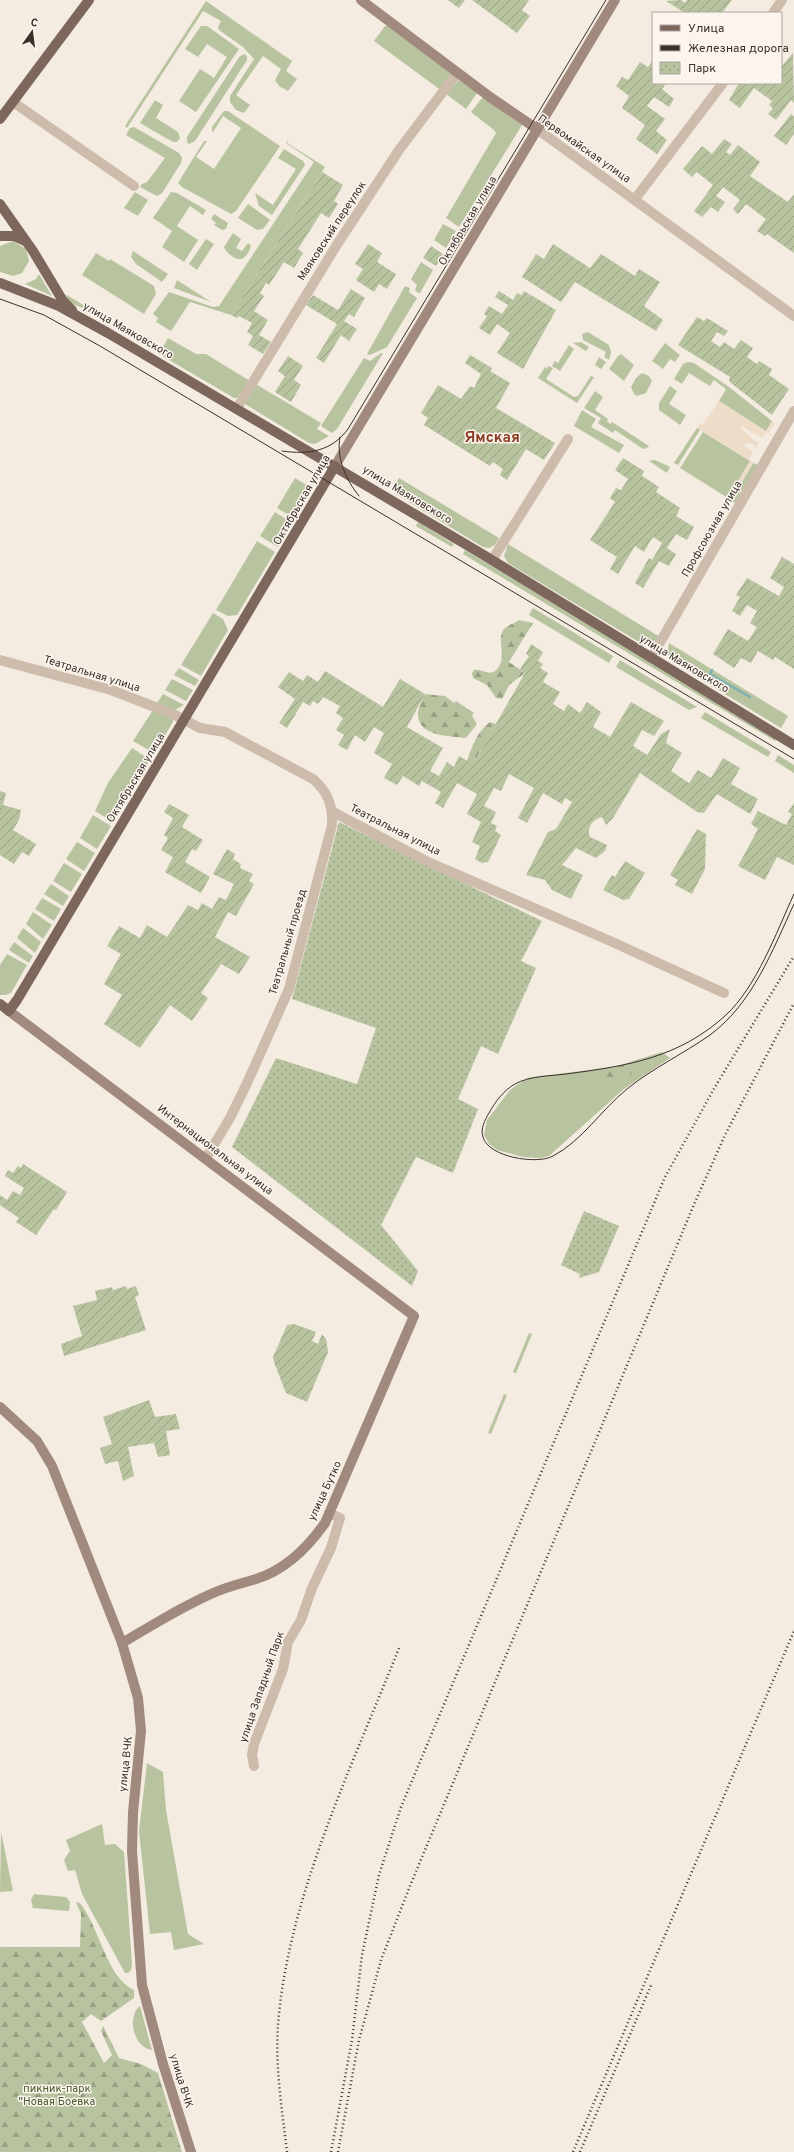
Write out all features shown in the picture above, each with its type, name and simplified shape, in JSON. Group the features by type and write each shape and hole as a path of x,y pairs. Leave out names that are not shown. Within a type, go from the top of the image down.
{"main road":[{"path":"0,119 89,0"},
{"name":"Первомайская улица","path":"361,0 458,73 537,129"},
{"name":"Октябрьская улица","path":"9,1011 615,0"},
{"path":"0,204 28,244 63,301 78,315"},
{"path":"0,236 14,236 28,244"},
{"name":"улица Маяковского","path":"0,283 35,296 78,315 336,466 794,744"},
{"name":"Интернациональная улица","path":"0,1004 414,1316"},
{"name":"улица Бутко","path":"122,1643 218,1591 257,1579 274,1571 292,1559 306,1546 325,1523 414,1316"},
{"name":"улица ВЧК","path":"0,1407 29,1433 45,1454 122,1643 140,1710 140,1746 133,1812 132,1851 142,1985 163,2064 191,2152"}],"street":[{"path":"774,12 782,0"},
{"name":"Маяковский переулок","path":"237,408 338,243 399,150 458,73"},
{"path":"636,199 722,84"},
{"path":"13,102 134,186"},
{"name":"Первомайская улица","path":"537,129 636,199 794,316"},
{"name":"Профсоюзная улица","path":"651,658 794,411"},
{"path":"492,560 568,439"},
{"name":"Театральная улица","path":"0,660 111,690 185,719 200,728 226,732 313,779 323,788 332,812 426,861 608,940 724,994"},
{"name":"Театральный проезд","path":"206,1158 230,1118 289,989 332,825 332,812"},
{"name":"улица Западный Парк","path":"254,1766 252,1755 254,1744 283,1669 288,1642 301,1620 312,1588 331,1548 340,1518 329,1513"}],"green space":[{"path":"448,0 465,0 459,8"},
{"path":"472,0 529,0 522,10 530,16 517,33"},
{"path":"681,0 685,3 687,0 732,0 723,12 683,12 666,1"},
{"path":"206,1 292,61 286,71 297,79 288,91 279,86 275,80 281,69 263,56 236,95 250,105 244,113 236,110 230,102 230,96 254,59 243,47 219,30 218,27 221,21 203,11 127,128 125,126"},
{"path":"201,26 207,26 239,49 196,112 179,101 200,69 214,78 227,57 207,44 198,57 185,49"},
{"path":"385,26 388,26 451,72 452,76 442,91 374,41"},
{"path":"793,53 794,103 791,100 776,120 768,114 773,108 769,105 772,101 754,88 740,108 729,100 738,84 782,84 782,66"},
{"path":"245,54 247,60 195,141 189,144 187,142 187,137 240,56"},
{"path":"652,61 652,84 665,84 662,89 674,99 669,107 654,97 647,106 665,119 656,131 667,140 657,154 636,139 645,125 622,108 629,96 616,86 622,77 628,80 640,62 648,67"},
{"path":"459,80 477,93 466,109 446,94"},
{"path":"483,97 522,125 459,227 446,218 496,133 471,112"},
{"path":"155,100 163,105 156,118 178,132 180,138 177,142 173,142 140,123"},
{"path":"224,111 228,111 280,146 236,211 231,214 182,187 178,183 204,141 207,141 196,157 214,169 241,128 223,116 213,132 212,131 212,127"},
{"path":"791,114 794,117 794,134 786,145 774,136"},
{"path":"134,127 179,153 182,158 181,163 162,193 157,196 140,187 142,184 147,182 165,158 126,135 130,128"},
{"path":"289,139 287,143 325,167 231,315 190,302 171,331 156,322 158,318 153,314 169,292 213,307 219,306 314,162 286,143"},
{"path":"724,139 732,144 726,152 730,155 738,145 760,162 750,176 788,202 794,194 794,253 767,234 765,236 757,231 766,219 746,204 738,214 733,209 740,200 723,187 716,196 725,202 718,212 711,207 702,217 694,211 713,185 697,172 692,177 683,169 702,146 712,154"},
{"path":"284,149 303,161 305,165 272,215 259,206 255,193 273,205 296,169 278,158"},
{"path":"322,172 343,185 334,201 338,204 329,218 321,213 298,249 303,253 294,268 284,262 269,285 266,283 260,293 264,296 254,311 268,320 259,335 271,342 263,354 248,345 253,336 247,332 252,323 239,316 237,318 231,315"},
{"path":"135,192 148,200 138,216 124,208"},
{"path":"171,192 177,193 206,210 203,215 190,206 177,226 198,240 184,262 162,247 172,231 153,218"},
{"path":"248,204 270,220 263,229 257,230 238,218"},
{"path":"214,214 228,223 226,229 222,230 214,225 216,223 211,219"},
{"path":"443,224 456,231 446,248 434,240"},
{"path":"233,233 241,239 236,248 242,251 248,243 251,246 247,255 242,259 233,257 224,247"},
{"path":"206,239 214,244 197,270 189,264"},
{"path":"13,241 26,249 29,261 22,273 13,276 0,272 0,246"},
{"path":"368,244 382,253 377,262 396,274 387,289 379,284 374,292 356,280 363,269 355,264"},
{"path":"553,244 590,268 601,254 635,276 639,269 660,282 644,306 663,320 656,331 575,282 561,302 522,277 536,254 544,259"},
{"path":"431,246 443,254 436,266 423,258"},
{"path":"133,251 168,274 162,282 136,264 131,257"},
{"path":"96,253 109,261 110,259 154,286 156,294 144,314 82,275"},
{"path":"421,262 433,270 420,293 418,293 415,290 417,285 411,279"},
{"path":"39,274 52,296 25,284 36,279"},
{"path":"177,280 211,302 174,288"},
{"path":"405,286 410,288 409,292 417,298 387,347 370,355 367,354"},
{"path":"351,289 365,298 354,317 349,314 344,321 357,329 349,341 341,335 324,363 316,358 337,324 306,305 313,295 338,310"},
{"path":"499,291 513,300 517,293 522,295 524,291 556,310 523,369 497,353 510,333 497,324 490,335 479,328 487,316 484,314 489,306 502,314 508,305 495,297"},
{"path":"66,295 90,309 79,307 72,303"},
{"path":"697,317 704,321 707,318 728,331 724,336 717,332 711,341 720,347 724,342 734,349 741,340 753,348 747,357 757,364 759,361 772,369 769,375 789,389 772,415 731,383 729,380 730,377 678,345"},
{"path":"588,332 609,345 611,352 609,360 604,357 606,352 583,340 582,334"},
{"path":"168,338 196,354 206,354 250,381 237,398 234,398 159,354"},
{"path":"581,342 589,347 586,351 573,343"},
{"path":"665,343 680,355 675,362 670,359 663,369 652,361"},
{"path":"569,345 574,349 560,371 552,366 555,361 558,363"},
{"path":"383,353 337,429 332,433 321,426 364,358 370,361"},
{"path":"621,354 634,365 624,381 609,369"},
{"path":"470,355 492,368 490,371 510,383 496,408 555,443 544,460 526,449 507,480 500,475 503,469 493,462 490,466 424,425 428,418 421,413 438,385 461,399 470,386 474,388 481,374 465,363"},
{"path":"288,356 303,366 294,380 301,385 291,402 275,392 285,376 278,371"},
{"path":"599,357 606,362 601,369 595,365"},
{"path":"688,362 694,363 729,387 772,421 766,431 719,401 726,389 714,380 710,386 689,373 682,384 674,379 683,364"},
{"path":"548,366 553,368 546,379 574,397 578,396 591,376 594,377 577,403 538,378 545,367 547,369"},
{"path":"642,373 649,376 652,381 646,393 637,396 634,394 631,387 636,378"},
{"path":"254,383 321,423 317,429 329,436 315,444 309,443 245,404"},
{"path":"670,386 677,391 669,404 686,415 680,425 659,410 659,403"},
{"path":"595,391 603,397 595,410 608,419 607,421 610,424 612,422 649,446 647,448 643,449 615,430 613,433 598,423 601,418 584,408"},
{"path":"582,410 596,419 591,427 624,445 619,453 574,426"},
{"path":"697,428 700,430 678,465 674,463"},
{"path":"703,432 750,461 728,498 680,468"},
{"path":"623,458 644,471 642,476 659,487 656,492 680,508 676,516 694,527 687,540 676,534 667,548 676,554 669,566 659,561 643,588 635,583 649,558 652,560 662,543 653,537 644,552 635,546 618,574 610,569 617,557 590,540 615,502 610,498 616,488 621,490 628,479 615,470"},
{"path":"655,460 670,467 667,473 649,461"},
{"path":"753,463 758,465 735,503 731,501"},
{"path":"295,478 313,489 295,519 277,508"},
{"path":"399,478 499,538 495,545 489,548 483,547 396,494 392,490"},
{"path":"275,512 292,523 278,547 260,536"},
{"path":"418,522 454,544 452,547 416,526"},
{"path":"257,541 275,552 237,615 228,616 216,610"},
{"path":"508,544 660,637 650,645 644,645 508,563 504,556"},
{"path":"465,550 777,737 775,741 463,554"},
{"path":"782,557 794,564 794,669 775,657 773,660 758,651 751,663 741,658 734,668 713,654 728,629 748,641 757,627 750,623 757,611 747,605 740,616 732,611 740,597 736,595 747,578 779,596 784,587 770,578"},
{"path":"533,608 613,656 609,663 529,615"},
{"path":"213,613 223,619 228,630 201,676 181,665"},
{"path":"519,620 533,623 509,662 525,673 509,685 502,699 496,698 487,685 473,678 472,673 474,670 490,673 495,671 501,661 502,632 505,628"},
{"path":"669,643 788,716 781,728 671,661 667,653"},
{"path":"531,644 543,652 538,661 543,664 540,668 548,673 543,682 560,692 553,704 564,711 568,704 580,713 587,702 601,712 593,727 610,737 631,702 664,721 654,736 642,730 633,746 647,755 661,734 670,729 666,743 682,753 671,771 689,783 698,770 711,778 723,758 740,768 731,784 758,799 750,814 717,794 704,813 697,812 640,773 613,818 606,825 602,817 591,824 589,830 590,837 607,845 605,851 596,858 576,848 562,865 583,875 571,899 552,890 545,880 526,875 548,832 556,829 572,802 565,798 562,804 543,793 527,823 518,818 534,788 509,774 501,791 494,788 484,806 496,812 491,823 497,826 495,831 501,835 488,862 482,863 475,859 480,846 472,842 481,822 467,814 477,794 457,783 443,808 435,803 441,792 422,781 419,786 403,776 397,785 384,778 392,764 374,753 384,733 374,727 365,742 355,735 347,750 338,745 344,735 336,730 343,718 336,713 340,706 323,697 318,704 313,701 310,706 303,702 287,728 279,723 295,699 278,687 289,672 303,681 307,675 318,682 325,671 383,707 400,679 425,694 407,727 443,748 430,771 439,776 447,762 454,767 459,756 473,764 525,673 520,669 529,656 526,654"},
{"path":"620,660 697,707 689,710 616,667"},
{"path":"179,668 199,680 195,686 174,675"},
{"path":"172,679 193,690 186,701 165,690"},
{"path":"163,694 184,705 175,710 156,705"},
{"path":"425,694 445,696 454,703 456,701 474,713 472,716 477,724 466,738 435,734 422,726 419,720 418,712"},
{"path":"153,710 173,718 173,722 156,750 152,752 133,741"},
{"path":"705,712 771,752 768,757 701,718"},
{"path":"490,722 496,724 473,764 467,761 471,750 478,735"},
{"path":"132,748 146,757 148,764 113,822 95,811 108,783"},
{"path":"778,755 794,765 794,773 775,761"},
{"path":"0,791 6,793 3,805 21,810 19,820 13,830 36,844 29,856 22,852 14,864 0,855"},
{"path":"794,803 794,865 777,857 765,880 738,866 758,829 751,824 758,811 786,825 792,814 788,812"},
{"path":"169,804 189,815 182,827 203,840 196,851 192,849 185,862 210,877 201,893 165,872 173,857 161,850 168,838 164,835 173,818 164,812"},
{"path":"93,815 111,826 97,849 80,838"},
{"path":"339,822 542,921 521,961 536,968 498,1054 481,1046 458,1099 478,1109 453,1173 416,1157 381,1225 418,1271 412,1286 232,1147 276,1058 357,1084 376,1028 292,999"},
{"path":"697,829 706,834 705,869 692,894 675,885 678,880 670,875"},
{"path":"77,842 95,853 84,871 66,859"},
{"path":"227,849 235,854 233,859 241,864 240,868 253,874 249,881 254,884 236,916 228,912 215,937 250,957 239,974 221,964 201,993 208,998 192,1021 170,1005 140,1048 104,1024 122,995 104,984 121,954 107,946 119,926 140,938 147,925 167,937 188,905 198,910 202,903 212,909 219,897 226,900 234,884 213,874"},
{"path":"625,861 645,873 629,899 623,900 603,890 612,875 615,877"},
{"path":"64,863 82,874 71,892 53,881"},
{"path":"51,884 69,896 63,906 44,894"},
{"path":"42,898 61,909 54,921 35,909"},
{"path":"33,912 52,925 43,939 26,924"},
{"path":"23,928 41,942 35,953 17,938"},
{"path":"14,942 33,956 29,963 9,950"},
{"path":"7,954 27,965 11,993 0,995 0,965"},
{"path":"662,1052 670,1058 624,1089 549,1156 540,1158 523,1157 497,1150 489,1144 484,1135 487,1120 510,1090 527,1078 603,1068 597,1074 624,1078 634,1066 633,1061"},
{"path":"633,1061 634,1066 631,1075 624,1078 616,1078 610,1085 601,1084 596,1078 596,1074 603,1068 615,1067"},
{"path":"23,1164 67,1192 56,1210 54,1209 36,1235 16,1222 19,1218 0,1205 0,1195 7,1200 13,1191 20,1195 24,1188 5,1176 8,1170 13,1173 18,1166 21,1168"},
{"path":"584,1211 619,1226 599,1272 579,1278 580,1274 561,1265"},
{"path":"126,1286 127,1289 136,1286 139,1295 135,1297 146,1330 64,1356 61,1344 82,1336 73,1306 97,1300 95,1291 112,1287 113,1290"},
{"path":"294,1324 316,1332 312,1341 318,1344 322,1334 326,1339 328,1352 307,1402 286,1393 273,1357 287,1325"},
{"path":"529,1333 532,1334 516,1373 513,1372"},
{"path":"504,1394 507,1395 491,1434 488,1433"},
{"path":"149,1400 155,1417 176,1414 180,1429 166,1431 170,1455 158,1457 154,1443 128,1447 134,1476 123,1481 118,1461 105,1464 100,1448 112,1444 103,1417"},
{"path":"147,1763 163,1772 166,1810 188,1934 204,1944 174,1950 171,1932 150,1934 139,1831"},
{"path":"102,1824 105,1845 115,1844 124,1852 132,1964 131,1970 128,1973 125,1973 82,1894 75,1870 68,1871 64,1860 70,1851 66,1840"},
{"path":"1,1832 13,1891 0,1892"},
{"path":"34,1894 66,1897 70,1902 69,1911 33,1908 31,1900"},
{"name":"пикник-парк \"Новая Боевка","path":"76,1902 80,1903 87,1913 104,1951 117,1974 124,1984 134,1990 134,1998 101,2021 91,2014 82,2022 104,2063 112,2055 101,2031 103,2026 119,2058 141,2064 158,2073 182,2152 0,2152 0,1947 80,1947 81,1914"},
{"path":"140,2006 152,2050 141,2044 134,2031 133,2017"}],"shaded area":[{"path":"719,401 766,431 772,421 775,423 769,432 774,437 766,432 762,438 742,426 740,428 756,442 760,441 755,449 754,445 750,443 746,443 744,446 753,452 749,459 758,465 753,463 731,501 728,498 750,461 697,428 700,424 702,425"}],"waterway":[{"path":"712,670 710,674 750,697"},
{"path":"708,678 710,674"}],"tram line":[{"path":"282,451 311,452 319,450 335,442 348,429 606,0"},
{"path":"0,299 44,315 100,346 794,759"},
{"path":"340,437 339,453 343,468 346,476 359,496"},
{"path":"794,894 773,942 747,989 726,1015 708,1030 690,1041 651,1058 610,1067 533,1078 515,1084 500,1097 483,1125 482,1134 487,1144 494,1150 503,1154 536,1160 546,1159 563,1150 582,1134 627,1089 647,1074 710,1035 725,1022 750,992 760,975 794,904"}],"railway":[{"path":"331,2152 352,2040 362,1955 379,1875 401,1807 665,1177 715,1087 794,956"},
{"path":"338,2152 359,2040 381,1960 410,1886 695,1202 725,1135 794,1003"},
{"path":"573,2152 794,1631"},
{"path":"287,2152 277,2057 278,2025 284,1977 308,1881 343,1786 399,1648"},
{"path":"580,2152 652,1983"}],"district":[{"name":"Ямская","path":"492,438"}]}
